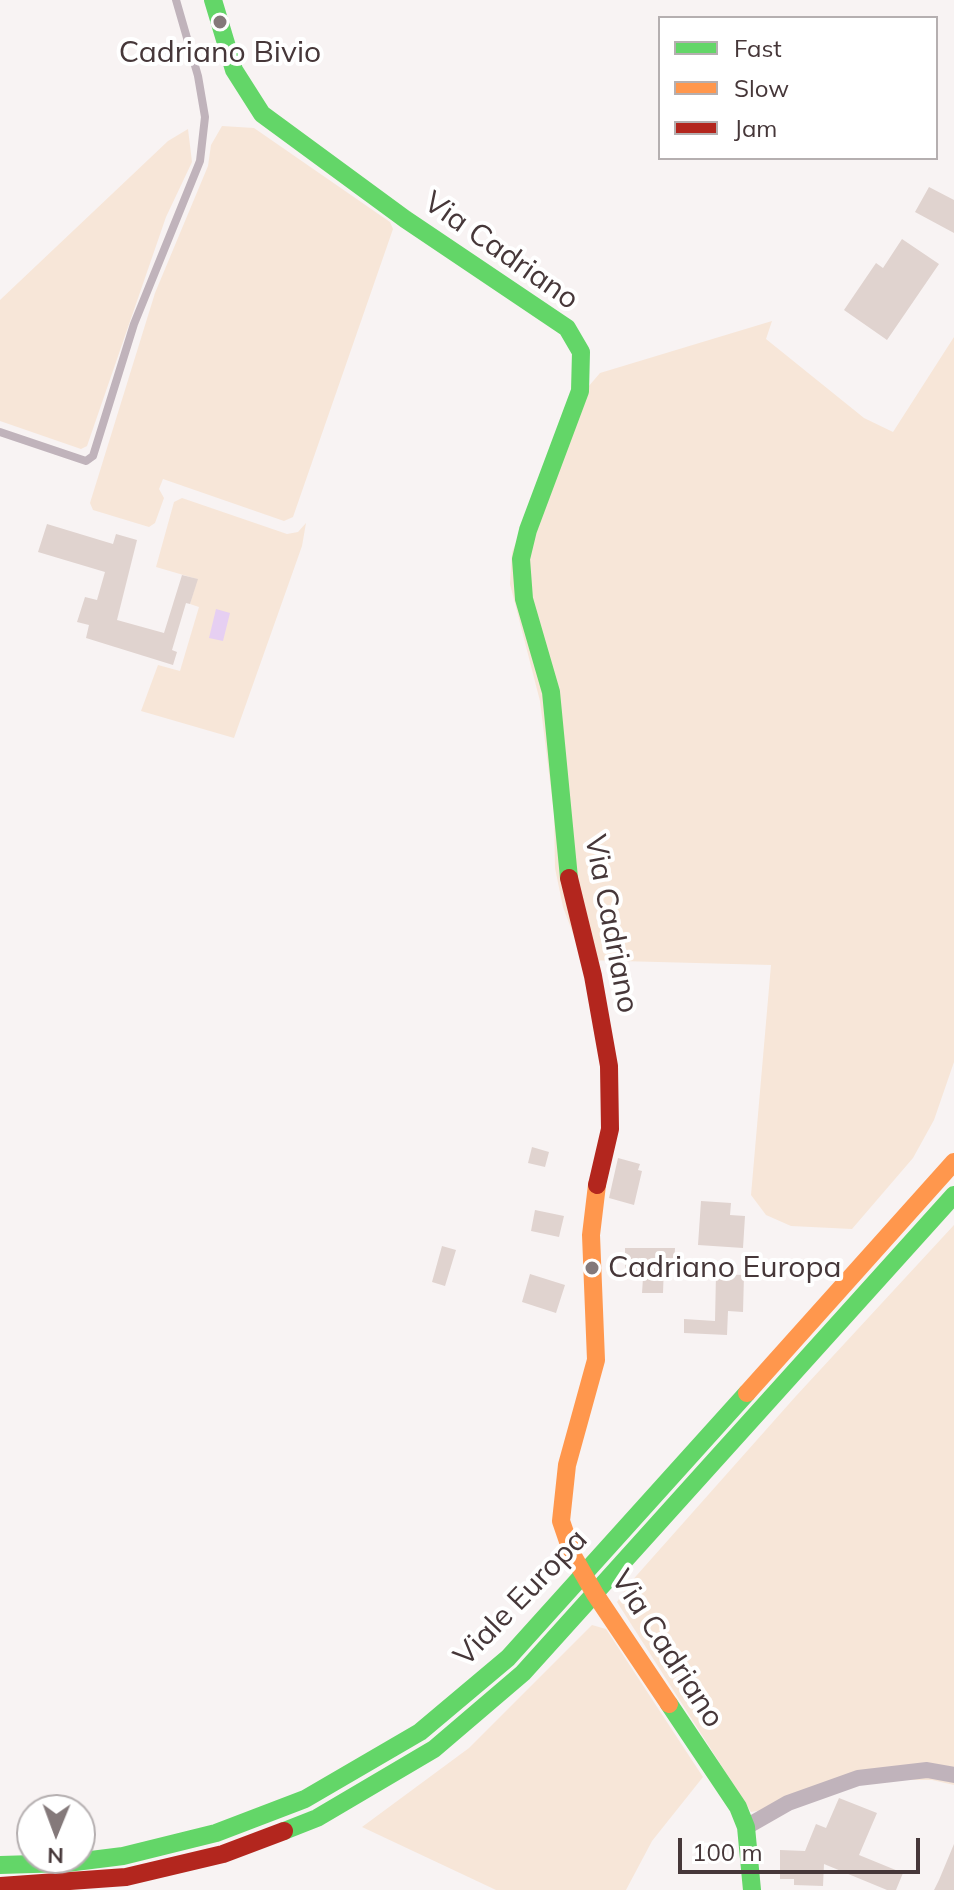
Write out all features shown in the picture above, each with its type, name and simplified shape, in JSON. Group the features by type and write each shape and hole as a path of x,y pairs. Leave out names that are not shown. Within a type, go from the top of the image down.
{"main road":[{"name":"Via Cadriano","path":"213,0 234,70 262,114 405,219 567,328 581,352 580,391 528,530 521,559 524,599 551,692 565,863 609,1066 610,1129 595,1193 591,1235 596,1360 593,1380 567,1465 561,1504 565,1539 595,1594 738,1807 746,1827 752,1890"},
{"name":"Viale Europa","path":"0,1865 67,1863 172,1845 230,1828 305,1799 381,1758 461,1700 508,1658 585,1575 954,1162"},
{"name":"Viale Europa","path":"0,1886 70,1884 180,1866 223,1854 317,1818 395,1775 468,1722 523,1673 954,1195"}],"street":[{"path":"746,1827 788,1803 858,1778 927,1770 954,1775"}],"lane":[{"path":"0,432 86,461 93,456 134,324 200,161 205,117 198,76 176,0"}],"shaded area":[{"path":"222,126 254,128 390,222 393,229 293,517 284,521 163,479 159,489 164,498 155,523 149,527 93,510 90,503 155,293 208,166 211,145"},
{"path":"188,129 192,162 166,217 87,446 81,449 0,421 0,300 168,141"},
{"path":"772,321 766,339 864,418 893,432 954,337 954,1062 934,1120 913,1158 852,1229 791,1226 766,1215 751,1195 771,965 583,960 563,907 555,868 554,814 540,701 510,584 512,552 576,401 600,373"},
{"path":"182,498 287,534 298,532 306,523 302,546 234,738 141,711 158,665 180,671 199,607 190,604 197,579 156,567 174,502"},
{"path":"216,609 230,613 223,641 209,638"},
{"path":"954,1225 954,1785 932,1780 883,1780 837,1790 799,1804 751,1812 617,1602 629,1584 796,1396"},
{"path":"592,1625 606,1629 703,1777 652,1841 626,1890 496,1890 362,1827 469,1748"}],"building":[{"path":"929,187 954,200 954,233 915,212"},
{"path":"902,239 939,264 887,340 844,310 876,263 883,268"},
{"path":"47,524 113,544 116,534 137,540 117,620 164,633 182,575 198,579 190,604 186,603 172,650 177,652 173,665 86,638 89,625 77,622 85,597 97,600 105,572 38,552"},
{"path":"532,1147 549,1152 545,1167 528,1163"},
{"path":"618,1158 640,1164 638,1170 642,1171 634,1205 609,1198"},
{"path":"701,1201 731,1203 730,1215 745,1216 743,1248 698,1245"},
{"path":"535,1210 564,1216 559,1237 531,1231"},
{"path":"442,1246 456,1250 445,1286 432,1282"},
{"path":"625,1248 675,1248 674,1266 664,1266 663,1293 642,1293 643,1278 625,1278"},
{"path":"530,1274 565,1285 556,1313 522,1302"},
{"path":"716,1274 744,1275 743,1312 728,1311 727,1335 684,1333 684,1319 715,1321"},
{"path":"839,1798 877,1813 859,1855 903,1873 896,1890 887,1890 824,1864 823,1886 794,1885 794,1879 780,1879 780,1850 805,1851 816,1824 826,1828"},
{"path":"954,1844 954,1890 934,1890 939,1880"}],"traffic: fast":[{"path":"213,0 234,70 262,114 405,219 567,328 581,352 580,391 528,530 521,559 524,599 551,692 569,878"},
{"path":"284,1831 317,1818 434,1749 523,1673 954,1195"},
{"path":"0,1865 67,1863 123,1856 216,1833 305,1799 420,1732 508,1658 747,1393"},
{"path":"669,1704 738,1807 746,1827 752,1890"}],"traffic: slow":[{"path":"747,1393 954,1162"},
{"path":"597,1185 591,1235 596,1360 567,1465 561,1521 573,1556 595,1594 669,1704"}],"traffic: jam":[{"path":"569,878 593,976 609,1066 610,1129 597,1185"},
{"path":"0,1886 126,1877 223,1854 284,1831"}],"place":[{"name":"Cadriano Bivio","path":"220,22"},
{"name":"Cadriano Europa","path":"592,1268"}]}
